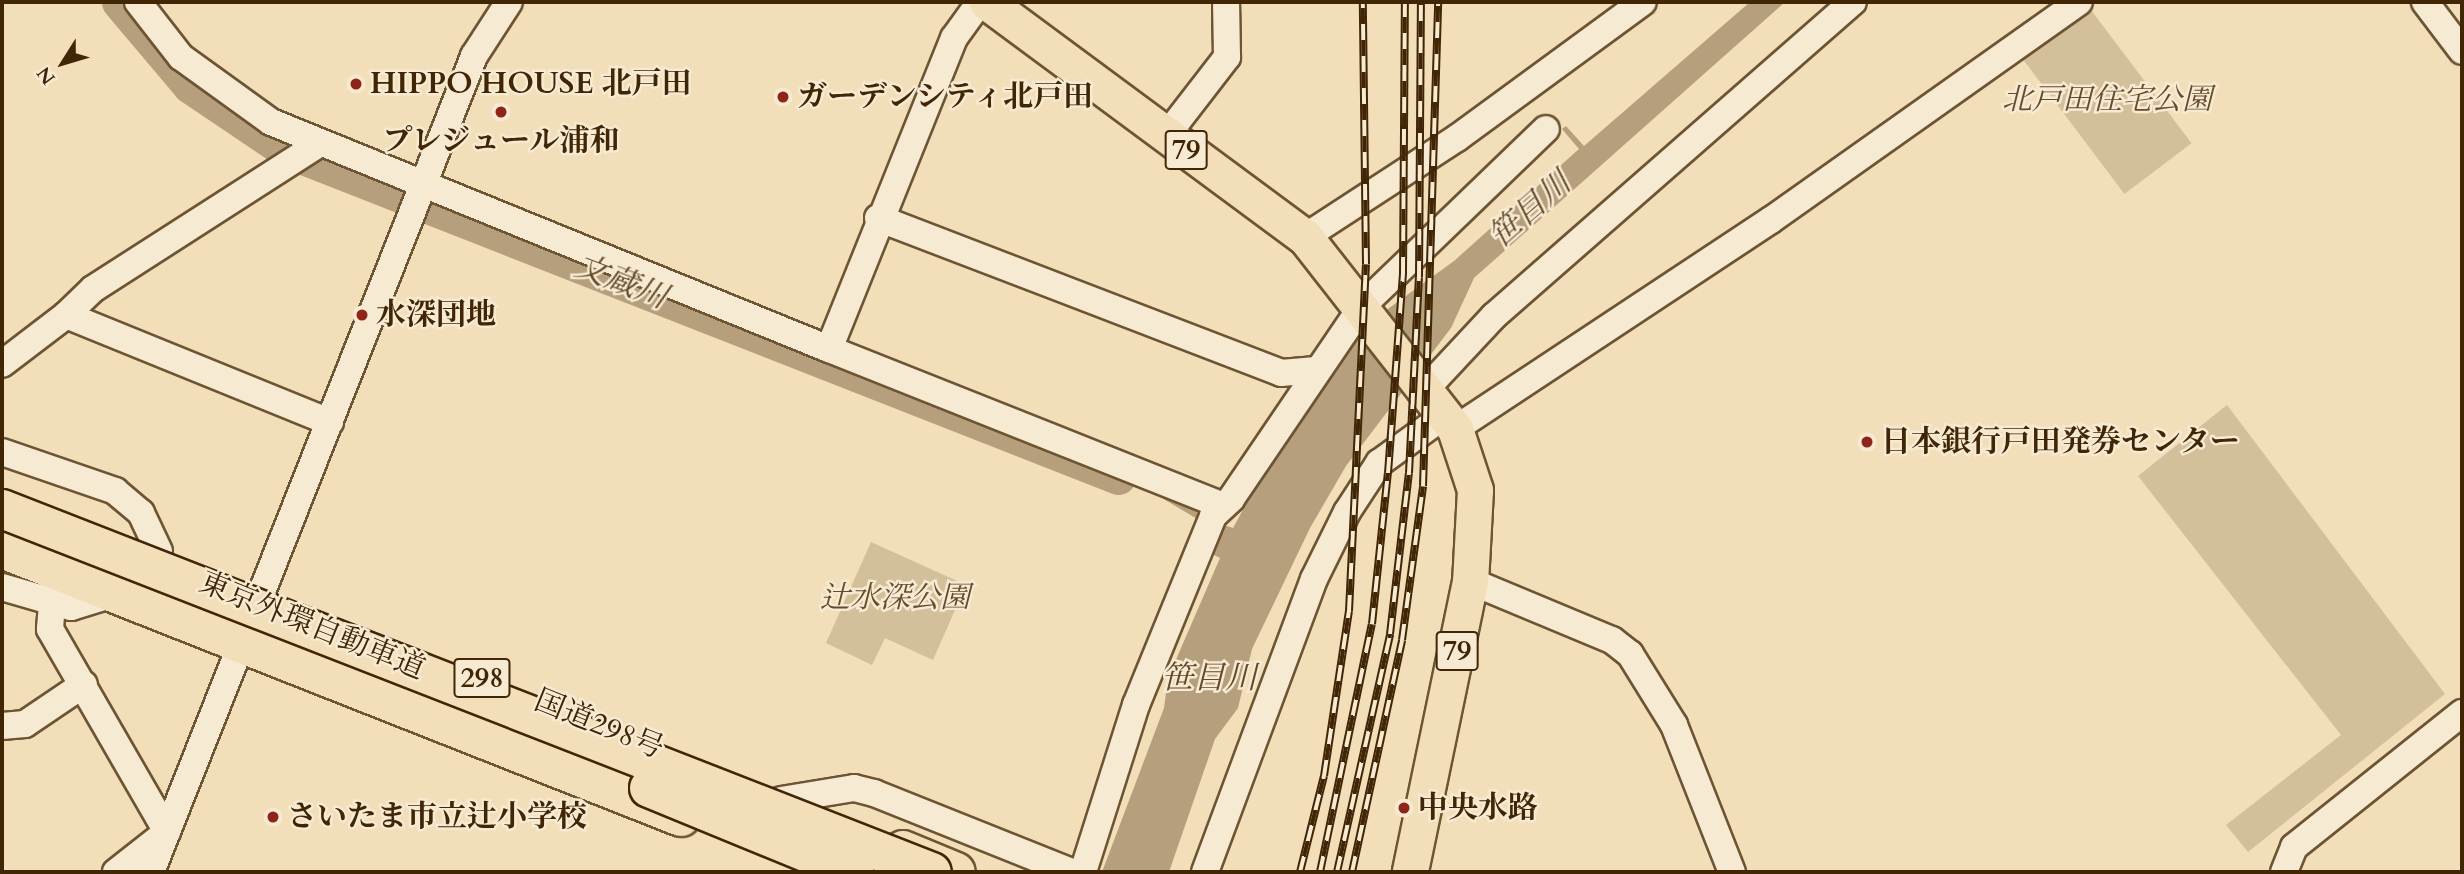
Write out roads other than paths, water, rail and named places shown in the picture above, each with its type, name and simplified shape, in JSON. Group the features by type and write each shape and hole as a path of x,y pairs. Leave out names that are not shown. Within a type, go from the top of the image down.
{"highway":[{"name":"国道298号","path":"2,498 159,551 956,872"},
{"name":"東京外環自動車道","path":"2,509 932,872"},
{"name":"東京外環自動車道","path":"2,533 96,564 854,872"},
{"name":"国道298号","path":"2,549 245,641 816,872"}],"main road":[{"name":"79","path":"987,2 1305,237 1366,310 1435,403 1475,490 1470,581 1410,872"}],"street":[{"path":"138,2 181,57 218,89 419,198 829,349 1223,506"},
{"path":"150,872 245,641 474,56 509,2"},
{"path":"829,349 878,218 954,38 980,2"},
{"path":"1166,136 1227,57 1226,2"},
{"path":"1305,237 1457,138 1643,2"},
{"path":"1205,872 1314,579 1347,512 1379,463 1435,403 1494,316 1853,2"},
{"path":"1435,403 1772,220 2079,2"},
{"path":"2425,2 2462,51"},
{"path":"1083,872 1136,705 1213,516 1223,506 1314,370 1366,310 1546,129"},
{"path":"2,364 66,315 93,289 319,144"},
{"path":"878,218 1280,373 1314,370"},
{"path":"66,315 330,422"},
{"path":"2,452 115,491 141,513 159,551"},
{"path":"1470,581 1612,640 1630,654 1674,725 1732,872"},
{"path":"2,587 52,605 71,607 121,592"},
{"path":"52,605 50,629 167,832"},
{"path":"2,726 25,724 84,684"},
{"path":"2284,872 2294,846 2462,713"},
{"path":"780,800 854,788 874,793 1072,872"},
{"path":"116,872 167,832"}],"water":[{"name":"笹目川","path":"1750,2 1785,2 1474,278 1451,328 1346,466 1310,528 1252,649 1238,708 1215,739 1169,872 1102,872 1164,708 1168,678 1220,558 1206,551 1218,523 1233,528 1269,462 1340,359 1385,311 1454,261 1579,149 1562,129 1566,126 1584,146"}],"waterway":[{"name":"文蔵川","path":"119,2 190,86 285,150 1118,477"},
{"path":"1166,497 1203,519"}],"railway":[{"path":"1300,872 1324,776 1349,611 1366,264 1363,2"},
{"path":"1320,872 1372,624 1388,473 1403,273 1405,2"},
{"path":"1337,872 1390,634 1409,473 1419,277 1421,2"},
{"path":"1352,872 1402,640 1423,486 1438,2"}],"place":[{"name":"HIPPO HOUSE 北戸田","path":"356,84"},
{"name":"ガーデンシティ北戸田","path":"783,97"},
{"name":"プレジュール浦和","path":"501,112"},
{"name":"水深団地","path":"362,315"},
{"name":"日本銀行戸田発券センター","path":"1867,442"},
{"name":"中央水路","path":"1404,808"},
{"name":"さいたま市立辻小学校","path":"273,817"}],"park label":[{"name":"北戸田住宅公園","path":"2107,100"},
{"name":"辻水深公園","path":"895,598"}]}
